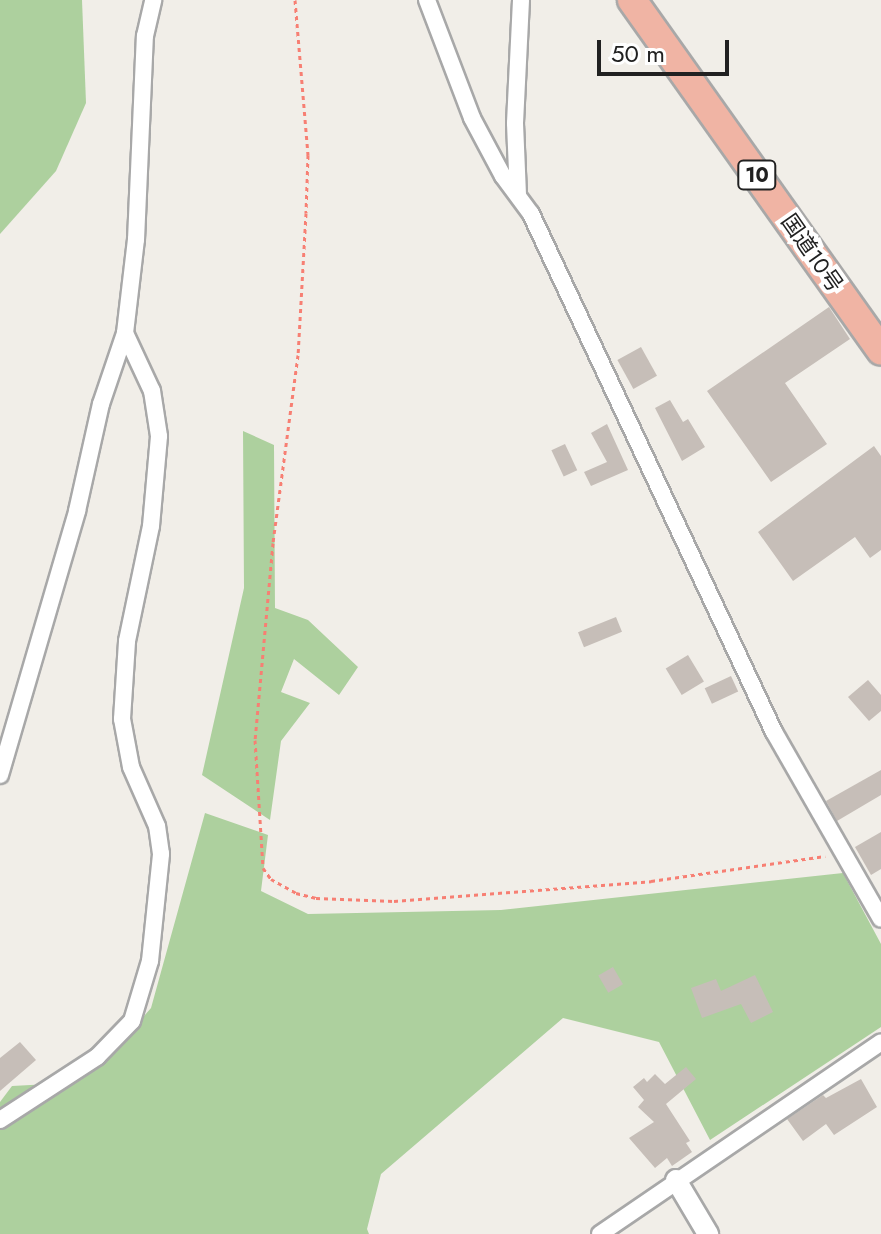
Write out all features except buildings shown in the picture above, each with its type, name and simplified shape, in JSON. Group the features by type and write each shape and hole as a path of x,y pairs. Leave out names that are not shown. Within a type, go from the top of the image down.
{"highway":[{"name":"国道10号","path":"632,0 881,350"}],"street":[{"path":"0,775 73,526 101,404 125,333 136,240 145,36 153,0"},
{"path":"427,0 472,118 503,176 531,214 774,732 881,919"},
{"path":"518,195 515,123 521,0"},
{"path":"0,1120 97,1057 132,1021 150,961 161,854 157,826 131,767 122,719 127,641 151,526 159,436 152,391 125,333"},
{"path":"600,1234 881,1042"},
{"path":"676,1180 708,1234"}],"path":[{"path":"295,0 308,155 306,213 298,355 273,543 255,740 263,868 271,879 296,893 316,898 394,901 651,881 844,853"}],"green space":[{"path":"0,0 82,0 86,103 56,171 0,234"},
{"path":"243,431 274,445 275,608 308,620 358,667 339,695 294,659 281,692 310,703 281,741 270,820 202,775 244,588"},
{"path":"205,813 268,835 261,891 308,914 501,910 843,873 881,944 881,1027 710,1140 659,1042 563,1018 381,1174 367,1229 369,1234 0,1234 0,1102 12,1086 68,1083 110,1055 151,1008"}]}
